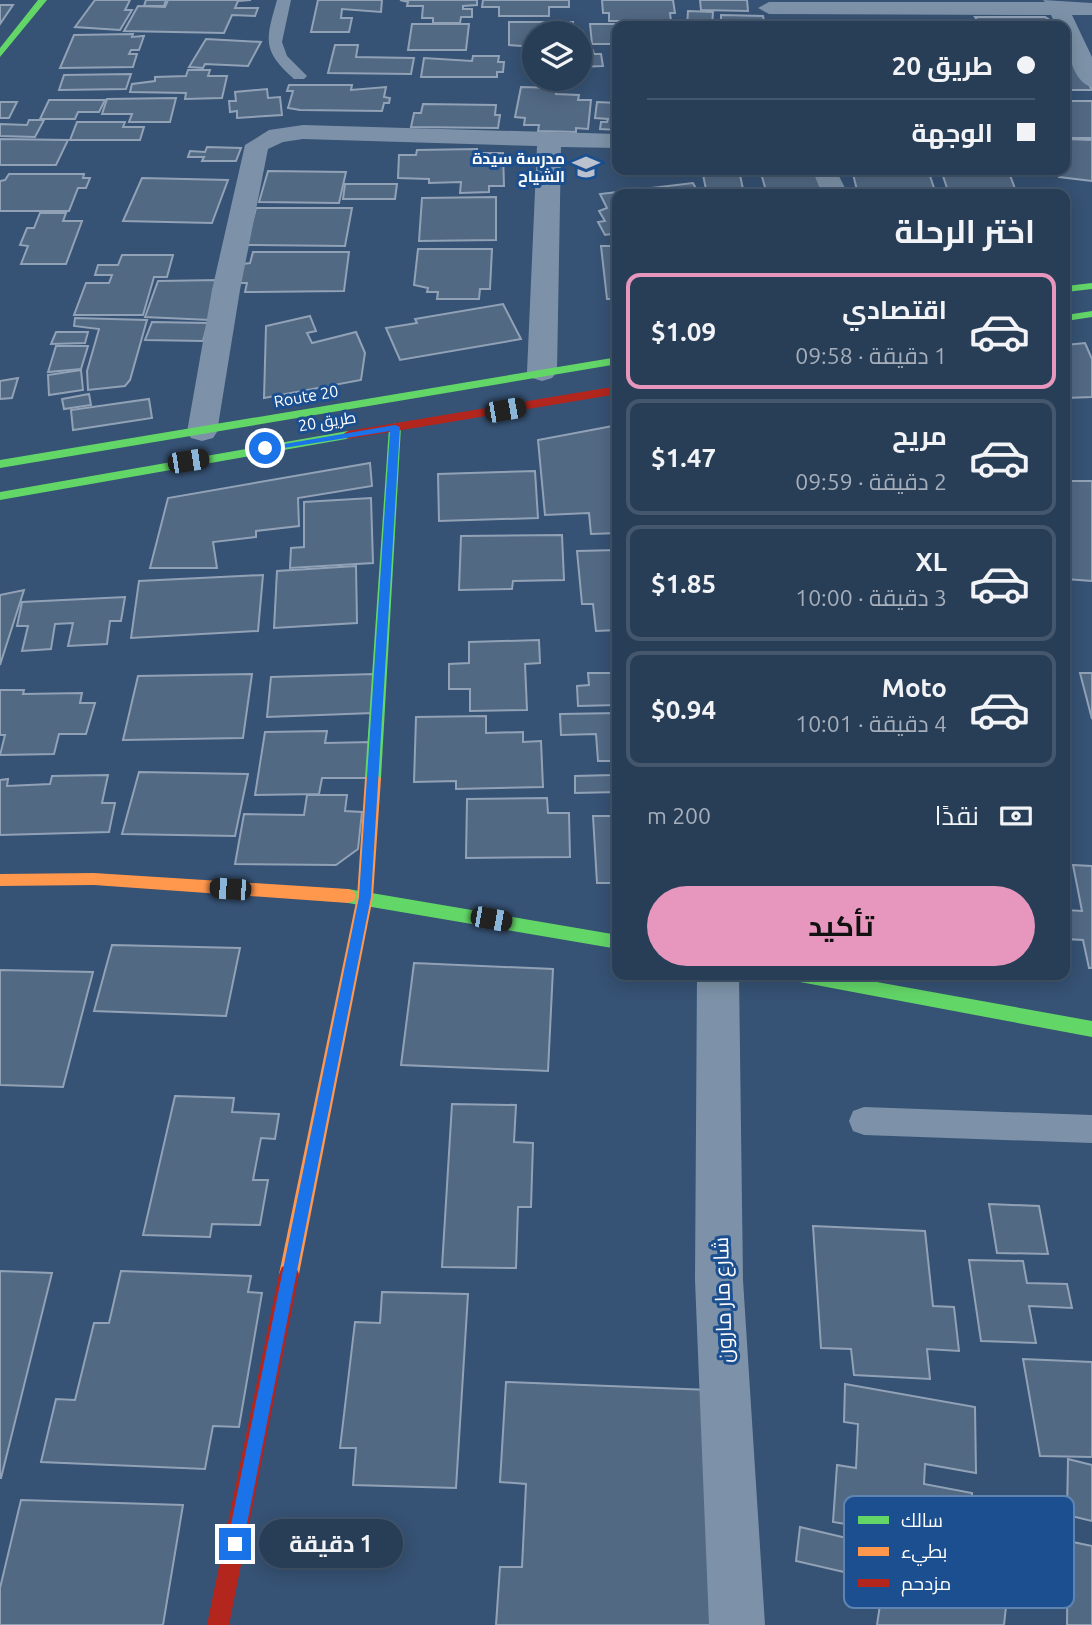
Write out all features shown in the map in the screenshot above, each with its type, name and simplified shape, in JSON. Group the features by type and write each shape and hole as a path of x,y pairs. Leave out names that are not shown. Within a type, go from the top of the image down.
{"street":[{"path":"0,54 44,0"},
{"path":"1056,5 1064,21"},
{"path":"770,11 1056,5 1092,9"},
{"path":"1070,34 1092,80"},
{"path":"202,432 226,290 257,145 277,135 303,132 612,141"},
{"path":"542,372 548,139"},
{"path":"1070,289 1092,286"},
{"name":"Route 20","path":"0,464 612,361"},
{"name":"طريق 20","path":"0,496 612,391"},
{"path":"218,1625 365,897 395,427"},
{"path":"0,880 94,879 365,897 612,941"},
{"name":"شارع مار مارون","path":"718,980 719,1280 737,1625"},
{"path":"827,980 1092,1030"}],"lane":[{"path":"284,0 273,45 279,60 299,76"},
{"path":"864,1121 1092,1129"}],"building":[{"path":"95,0 130,0 125,10 132,10 120,30 75,27"},
{"path":"146,0 166,0 164,6 144,6"},
{"path":"168,0 251,0 238,1 235,8 258,8 255,16 232,15 224,33 124,31 138,6 165,7"},
{"path":"318,0 382,0 381,12 342,9 341,18 352,18 349,32 311,32"},
{"path":"400,0 477,0 477,5 463,6 463,9 472,9 472,17 461,17 460,23 433,23 433,18 422,18 423,6 407,6 408,2"},
{"path":"483,0 569,0 569,7 549,7 549,16 499,16 499,7 482,7"},
{"path":"602,0 673,0 675,13 670,13 671,21 609,21 609,13 603,13"},
{"path":"700,0 747,0 748,11 701,10"},
{"path":"0,5 13,5 0,24"},
{"path":"688,11 713,12 712,21 687,21"},
{"path":"721,15 763,16 764,21 721,21"},
{"path":"975,17 1045,17 1051,21 962,21 977,20"},
{"path":"509,22 522,22 522,46 509,45"},
{"path":"412,24 469,24 466,50 408,50"},
{"path":"592,24 612,24 612,44 592,44"},
{"path":"133,34 132,37 144,36 139,50 131,50 129,54 137,54 133,67 60,68 74,35"},
{"path":"206,39 261,42 248,66 205,64 203,68 189,67"},
{"path":"335,45 358,45 356,57 414,58 411,74 328,73"},
{"path":"592,50 594,54 601,54 603,66 592,66"},
{"path":"473,56 499,56 498,62 504,62 503,72 497,72 497,77 421,77 424,58 472,61"},
{"path":"1070,57 1075,57 1092,90 1070,90"},
{"path":"188,70 210,70 208,76 227,76 222,98 185,99 186,93 130,92 132,84 155,81 155,77 186,76"},
{"path":"131,74 126,89 59,90 64,75"},
{"path":"289,85 352,85 351,90 386,87 384,97 390,98 389,103 384,103 382,111 300,110 288,108 293,91 287,91"},
{"path":"521,87 522,91 556,91 556,94 579,95 578,100 591,100 588,129 576,128 576,132 538,131 539,125 524,125 525,118 515,117"},
{"path":"267,89 268,98 280,97 282,115 237,118 237,111 230,112 229,101 236,101 235,92"},
{"path":"176,98 170,122 129,122 132,114 102,114 107,99"},
{"path":"1070,99 1092,101 1092,138 1070,138"},
{"path":"49,100 105,100 99,112 78,112 75,119 40,119"},
{"path":"0,102 17,102 9,118 0,118"},
{"path":"597,102 612,103 612,130 600,129 601,122 607,122 608,119 595,118"},
{"path":"423,104 496,105 495,115 500,115 498,128 411,127 414,113 421,113"},
{"path":"29,120 44,120 35,137 0,136 0,124 27,125"},
{"path":"77,122 125,122 123,127 144,127 140,140 70,140"},
{"path":"0,139 68,140 56,165 0,165"},
{"path":"1070,139 1092,140 1092,181 1058,175 1070,175"},
{"path":"207,147 241,148 236,161 202,161 204,157 188,157 190,151 205,152"},
{"path":"477,149 477,153 503,153 504,186 489,186 489,192 460,193 461,182 429,183 429,179 398,178 399,155 416,155 417,150"},
{"path":"268,171 346,172 339,203 259,202"},
{"path":"9,174 84,174 83,178 90,178 86,188 78,188 69,211 0,211 0,181 5,180"},
{"path":"703,175 740,175 743,189 706,189"},
{"path":"761,175 816,175 821,189 766,189"},
{"path":"853,175 930,175 934,189 857,189"},
{"path":"943,175 1010,175 1015,189 947,189"},
{"path":"142,178 228,180 212,223 123,221"},
{"path":"693,183 696,189 642,189"},
{"path":"345,184 397,184 395,199 343,199"},
{"path":"612,193 612,234 605,235 598,222 605,221 599,211 607,208 600,194"},
{"path":"496,197 496,240 419,241 422,198"},
{"path":"256,208 352,208 345,246 246,245"},
{"path":"40,213 66,213 63,221 82,221 66,264 21,264 28,246 20,245 27,228 34,228"},
{"path":"601,246 612,246 612,299 607,299"},
{"path":"418,249 492,249 490,289 480,289 479,299 437,299 438,292 427,292 428,288 414,285"},
{"path":"253,252 349,252 344,291 245,292 247,283 239,283 243,264 250,263"},
{"path":"122,255 173,255 167,277 154,277 143,315 74,315 86,283 109,283 112,275 95,275 98,265 118,265"},
{"path":"219,280 210,320 145,317 158,281"},
{"path":"503,304 521,339 400,360 386,328 417,323 415,319"},
{"path":"310,316 316,331 307,333 312,343 356,332 365,353 361,380 264,398 266,326"},
{"path":"75,318 147,320 130,380 125,386 88,390 87,371 99,329 74,326"},
{"path":"152,322 208,323 203,341 145,340"},
{"path":"56,332 88,332 85,343 51,344"},
{"path":"1085,343 1092,359 1092,397 1070,398 1070,345"},
{"path":"56,346 88,346 81,369 48,372"},
{"path":"81,370 83,390 49,395 48,375"},
{"path":"18,378 12,398 0,399 0,381"},
{"path":"89,394 91,405 64,409 62,399"},
{"path":"149,399 152,418 73,430 71,410"},
{"path":"612,426 612,533 591,534 589,513 545,515 538,440"},
{"path":"370,463 372,486 298,498 299,526 256,531 256,537 213,542 217,568 150,568 168,498"},
{"path":"535,471 538,518 439,521 438,474"},
{"path":"1070,481 1092,481 1092,581 1070,579"},
{"path":"371,498 373,563 290,568 291,548 304,547 304,502"},
{"path":"562,535 564,580 513,581 512,589 459,590 461,536"},
{"path":"612,550 612,630 596,631 593,604 582,604 577,551"},
{"path":"356,566 357,623 274,628 277,571"},
{"path":"263,575 258,631 131,638 139,581"},
{"path":"24,590 0,665 0,595"},
{"path":"125,597 121,621 110,621 107,644 68,646 73,623 55,624 51,649 22,651 28,626 17,626 22,602"},
{"path":"539,640 540,663 525,664 527,710 470,711 470,689 449,689 449,664 469,663 469,642"},
{"path":"588,673 612,673 612,705 578,706 577,686 589,685"},
{"path":"1080,673 1092,673 1092,719"},
{"path":"252,674 243,738 123,740 138,676"},
{"path":"374,674 373,713 267,717 271,677"},
{"path":"0,690 24,690 23,694 82,693 80,703 95,703 86,734 59,734 54,754 0,755 5,735 0,735"},
{"path":"612,713 612,775 611,761 598,761 596,734 561,735 560,714"},
{"path":"486,716 486,733 523,732 523,742 541,741 543,787 456,789 456,781 414,782 416,717"},
{"path":"327,731 325,743 371,742 368,778 322,778 319,794 255,795 265,732"},
{"path":"139,772 248,774 235,836 122,834"},
{"path":"108,775 102,803 115,803 109,832 0,835 0,780 8,779 7,786 50,784 52,776"},
{"path":"612,775 612,792 575,793 575,776"},
{"path":"307,795 347,795 345,811 362,812 358,849 336,865 235,864 244,814 304,815"},
{"path":"547,798 548,813 569,813 570,857 466,858 467,799"},
{"path":"593,816 612,816 612,883 597,883"},
{"path":"1073,865 1092,866 1092,968 1089,968 1083,940 1070,939 1070,910 1082,911"},
{"path":"112,945 240,948 226,1016 94,1011"},
{"path":"414,963 553,969 548,1071 401,1065"},
{"path":"0,970 93,972 63,1087 0,1085"},
{"path":"175,1096 234,1098 232,1112 279,1114 275,1139 261,1138 253,1180 268,1180 260,1225 212,1224 210,1237 143,1235"},
{"path":"452,1104 516,1105 514,1142 533,1143 531,1207 518,1207 516,1268 442,1267"},
{"path":"989,1204 1039,1206 1048,1254 997,1253"},
{"path":"813,1226 925,1231 933,1306 954,1307 959,1351 927,1349 930,1379 854,1375 851,1349 821,1348"},
{"path":"969,1260 1023,1261 1027,1283 1067,1284 1072,1308 1029,1306 1036,1343 981,1341"},
{"path":"0,1271 52,1273 1,1478 0,1478"},
{"path":"121,1271 251,1276 248,1292 262,1293 239,1427 213,1426 205,1469 41,1462 56,1399 75,1400 94,1323 109,1323"},
{"path":"382,1292 468,1294 456,1488 353,1485 356,1448 340,1448 355,1322 380,1323"},
{"path":"1023,1359 1092,1362 1092,1457 1040,1456"},
{"path":"506,1382 710,1390 717,1625 496,1625 500,1567 522,1567 526,1484 500,1482"},
{"path":"845,1384 975,1407 976,1473 925,1464 924,1484 972,1493 972,1496 844,1496 844,1524 833,1522 837,1465 856,1468 858,1424 844,1422"},
{"path":"1068,1459 1092,1465 1092,1521 1074,1517 1074,1496 1067,1496"},
{"path":"21,1500 183,1505 163,1625 0,1625 0,1588"},
{"path":"800,1527 844,1537 844,1572 796,1561"},
{"path":"1074,1542 1092,1546 1092,1625 1067,1625 1067,1608 1074,1608"},
{"path":"880,1608 1006,1608 1004,1625 877,1625"}],"traffic: fast":[{"path":"0,54 43,0"},
{"path":"1070,289 1092,286"},
{"path":"1070,317 1092,314"},
{"path":"0,464 612,361"},
{"path":"373,778 395,427"},
{"path":"0,496 348,435"},
{"path":"348,896 612,941"},
{"path":"827,980 1092,1029"}],"traffic: slow":[{"path":"289,1274 365,897 373,778"},
{"path":"0,880 94,879 348,896"}],"traffic: jam":[{"path":"348,435 612,391"},
{"path":"218,1625 289,1274"}],"place":[{"name":"مدرسة سيدة الشياح","path":"586,167"}],"route":[{"path":"235,1544 365,897 395,427 265,448"}]}
